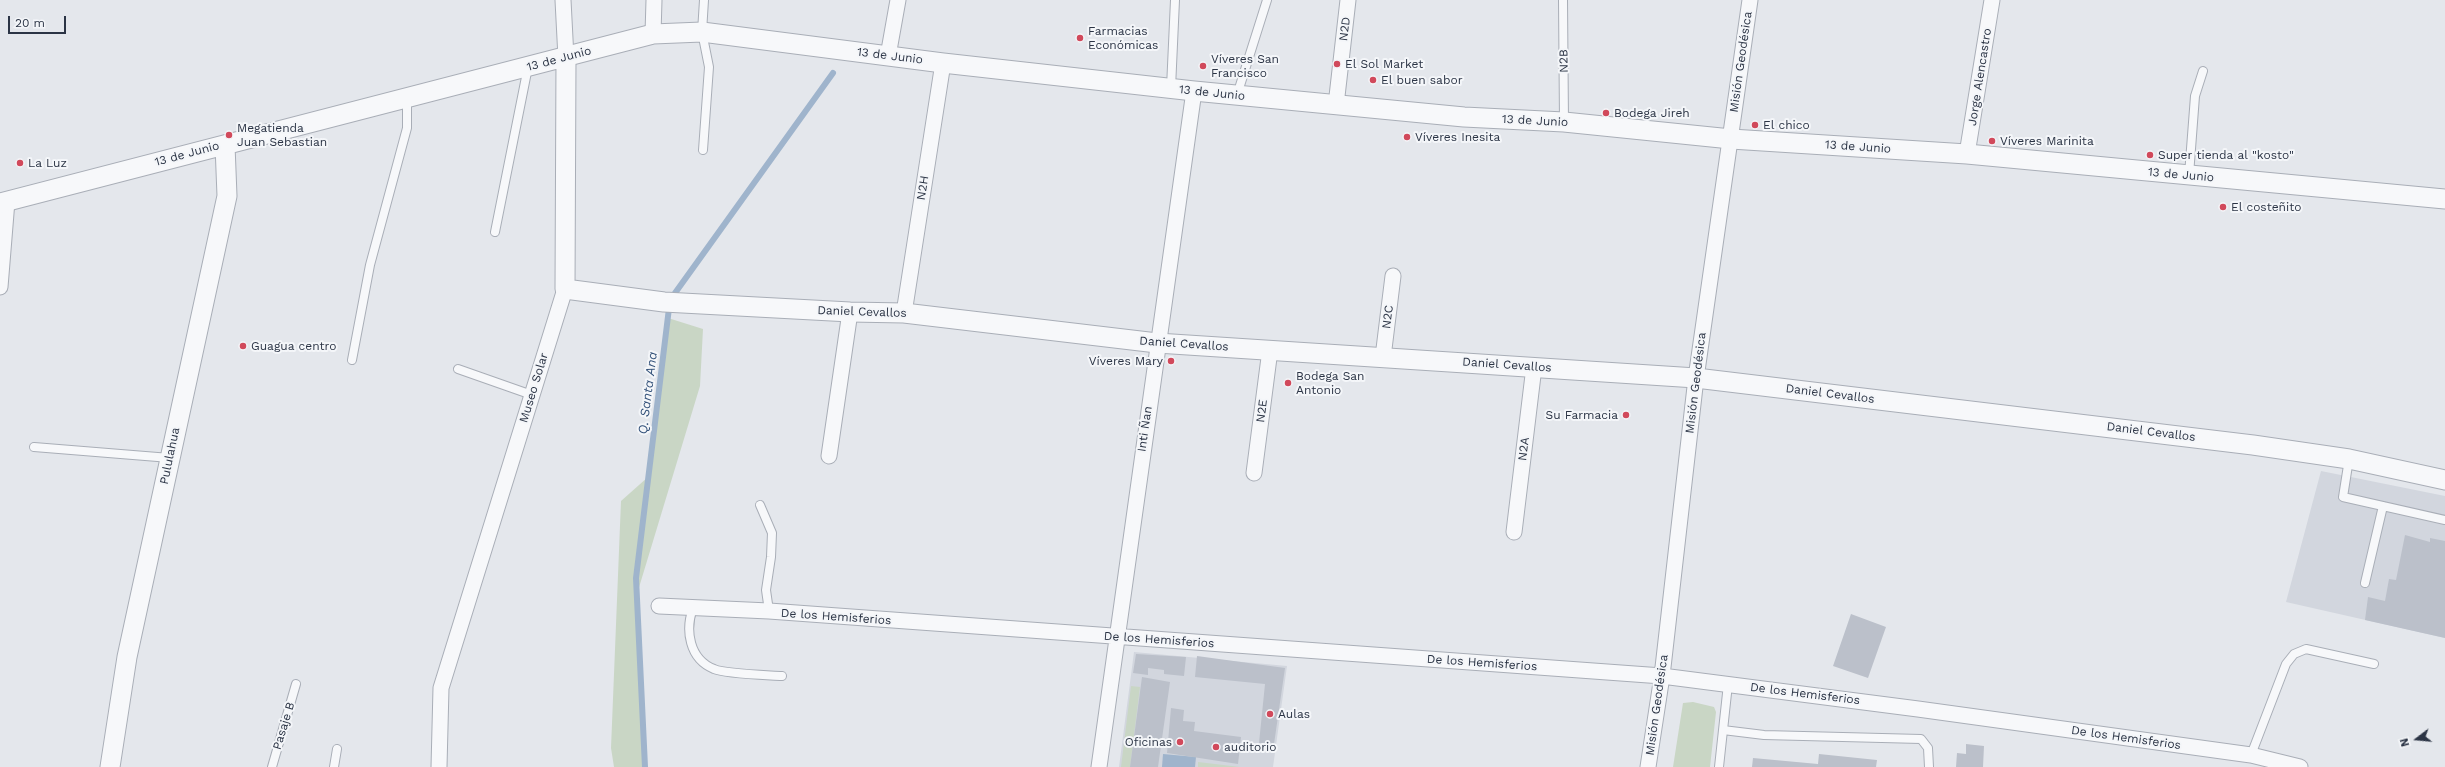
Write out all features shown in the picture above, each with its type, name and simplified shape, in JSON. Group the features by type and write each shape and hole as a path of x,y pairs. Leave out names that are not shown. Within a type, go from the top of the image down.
{"street":[{"name":"Museo Solar","path":"439,767 441,688 565,289 566,58 563,0"},
{"path":"653,34 654,0"},
{"path":"888,56 898,0"},
{"name":"N2D","path":"1336,105 1348,0"},
{"name":"Misión Geodésica","path":"1648,767 1662,676 1696,378 1750,0"},
{"name":"Jorge Alencastro","path":"1967,154 1992,0"},
{"name":"13 de Junio","path":"4,202 225,144 566,58 653,34 702,32 942,63 1237,96 1464,117 1564,122 1731,139 1967,154 2445,199"},
{"name":"N2H","path":"904,313 942,63"},
{"name":"Inti Ñan","path":"1099,767 1157,343 1194,91"},
{"name":"Pululahua","path":"110,767 127,657 227,196 225,144"},
{"path":"0,287 4,202"},
{"name":"N2C","path":"1383,357 1393,276"},
{"name":"Daniel Cevallos","path":"565,289 664,302 850,312 904,313 1157,343 1696,378 2131,429 2349,459 2445,480"},
{"path":"829,456 850,312"},
{"name":"N2E","path":"1254,473 1270,350"},
{"name":"N2A","path":"1514,532 1534,367"},
{"name":"De los Hemisferios","path":"659,606 769,611 1662,676 2251,755 2300,767"}],"lane":[{"path":"703,150 709,67 702,32 704,0"},
{"path":"1171,88 1175,0"},
{"path":"1237,96 1267,0"},
{"name":"N2B","path":"1563,0 1564,122"},
{"path":"495,232 528,67"},
{"path":"2189,176 2195,96 2203,71"},
{"path":"352,360 370,265 407,128 407,98"},
{"path":"458,369 532,395"},
{"path":"34,447 170,458"},
{"path":"2349,459 2343,497 2445,520"},
{"path":"760,505 772,533 771,557 766,590 769,611"},
{"path":"2365,583 2383,506"},
{"path":"693,608 689,621 690,642 700,659 714,669 782,676"},
{"path":"2251,755 2286,664 2294,654 2306,649 2374,664"},
{"name":"Pasaje B","path":"272,767 296,684"},
{"path":"1719,767 1728,684"},
{"path":"1723,730 1764,736 1921,739 1928,748 1929,767"},
{"path":"334,767 337,749"}],"shaded area":[{"path":"2321,471 2445,496 2445,638 2286,602"},
{"path":"1134,652 1287,666 1273,767 1119,767"}],"green space":[{"path":"668,318 703,329 700,386 637,594 645,767 614,767 611,748 621,501 648,477"},
{"path":"1131,686 1140,687 1130,767 1121,767"},
{"path":"1693,702 1714,707 1716,712 1710,767 1673,767 1683,703"},
{"path":"1198,762 1240,767 1198,767"}],"water":[{"path":"1163,754 1196,757 1195,767 1162,767"}],"building":[{"path":"2405,535 2430,542 2430,538 2445,541 2445,638 2365,620 2368,597 2385,601 2389,579 2396,580"},
{"path":"1851,614 1886,627 1868,678 1833,666"},
{"path":"1136,654 1186,657 1184,676 1164,674 1164,670 1148,668 1148,675 1133,673"},
{"name":"Aulas","path":"1197,656 1285,668 1274,744 1259,743 1265,684 1195,677"},
{"path":"1142,677 1170,682 1158,767 1130,767"},
{"path":"1171,708 1184,710 1183,721 1195,722 1194,731 1241,737 1238,764 1167,753"},
{"path":"1966,744 1984,746 1983,767 1956,767 1957,753 1966,754"},
{"path":"1819,754 1877,760 1876,767 1752,767 1753,758 1818,764"}],"waterway":[{"name":"Q. Santa Ana","path":"645,767 636,578 670,300 833,73"}],"place":[{"name":"Farmacias Económicas","path":"1080,38"},
{"name":"El Sol Market","path":"1337,64"},
{"name":"Víveres San Francisco","path":"1203,66"},
{"name":"El buen sabor","path":"1373,80"},
{"name":"Bodega Jireh","path":"1606,113"},
{"name":"El chico","path":"1755,125"},
{"name":"Megatienda Juan Sebastian","path":"229,135"},
{"name":"Víveres Inesita","path":"1407,137"},
{"name":"Víveres Marinita","path":"1992,141"},
{"name":"Super tienda al \"kosto\"","path":"2150,155"},
{"name":"La Luz","path":"20,163"},
{"name":"El costeñito","path":"2223,207"},
{"name":"Guagua centro","path":"243,346"},
{"name":"Víveres Mary","path":"1171,361"},
{"name":"Bodega San Antonio","path":"1288,383"},
{"name":"Su Farmacia","path":"1626,415"},
{"name":"Aulas","path":"1270,714"},
{"name":"Oficinas","path":"1180,742"},
{"name":"auditorio","path":"1216,747"}]}
